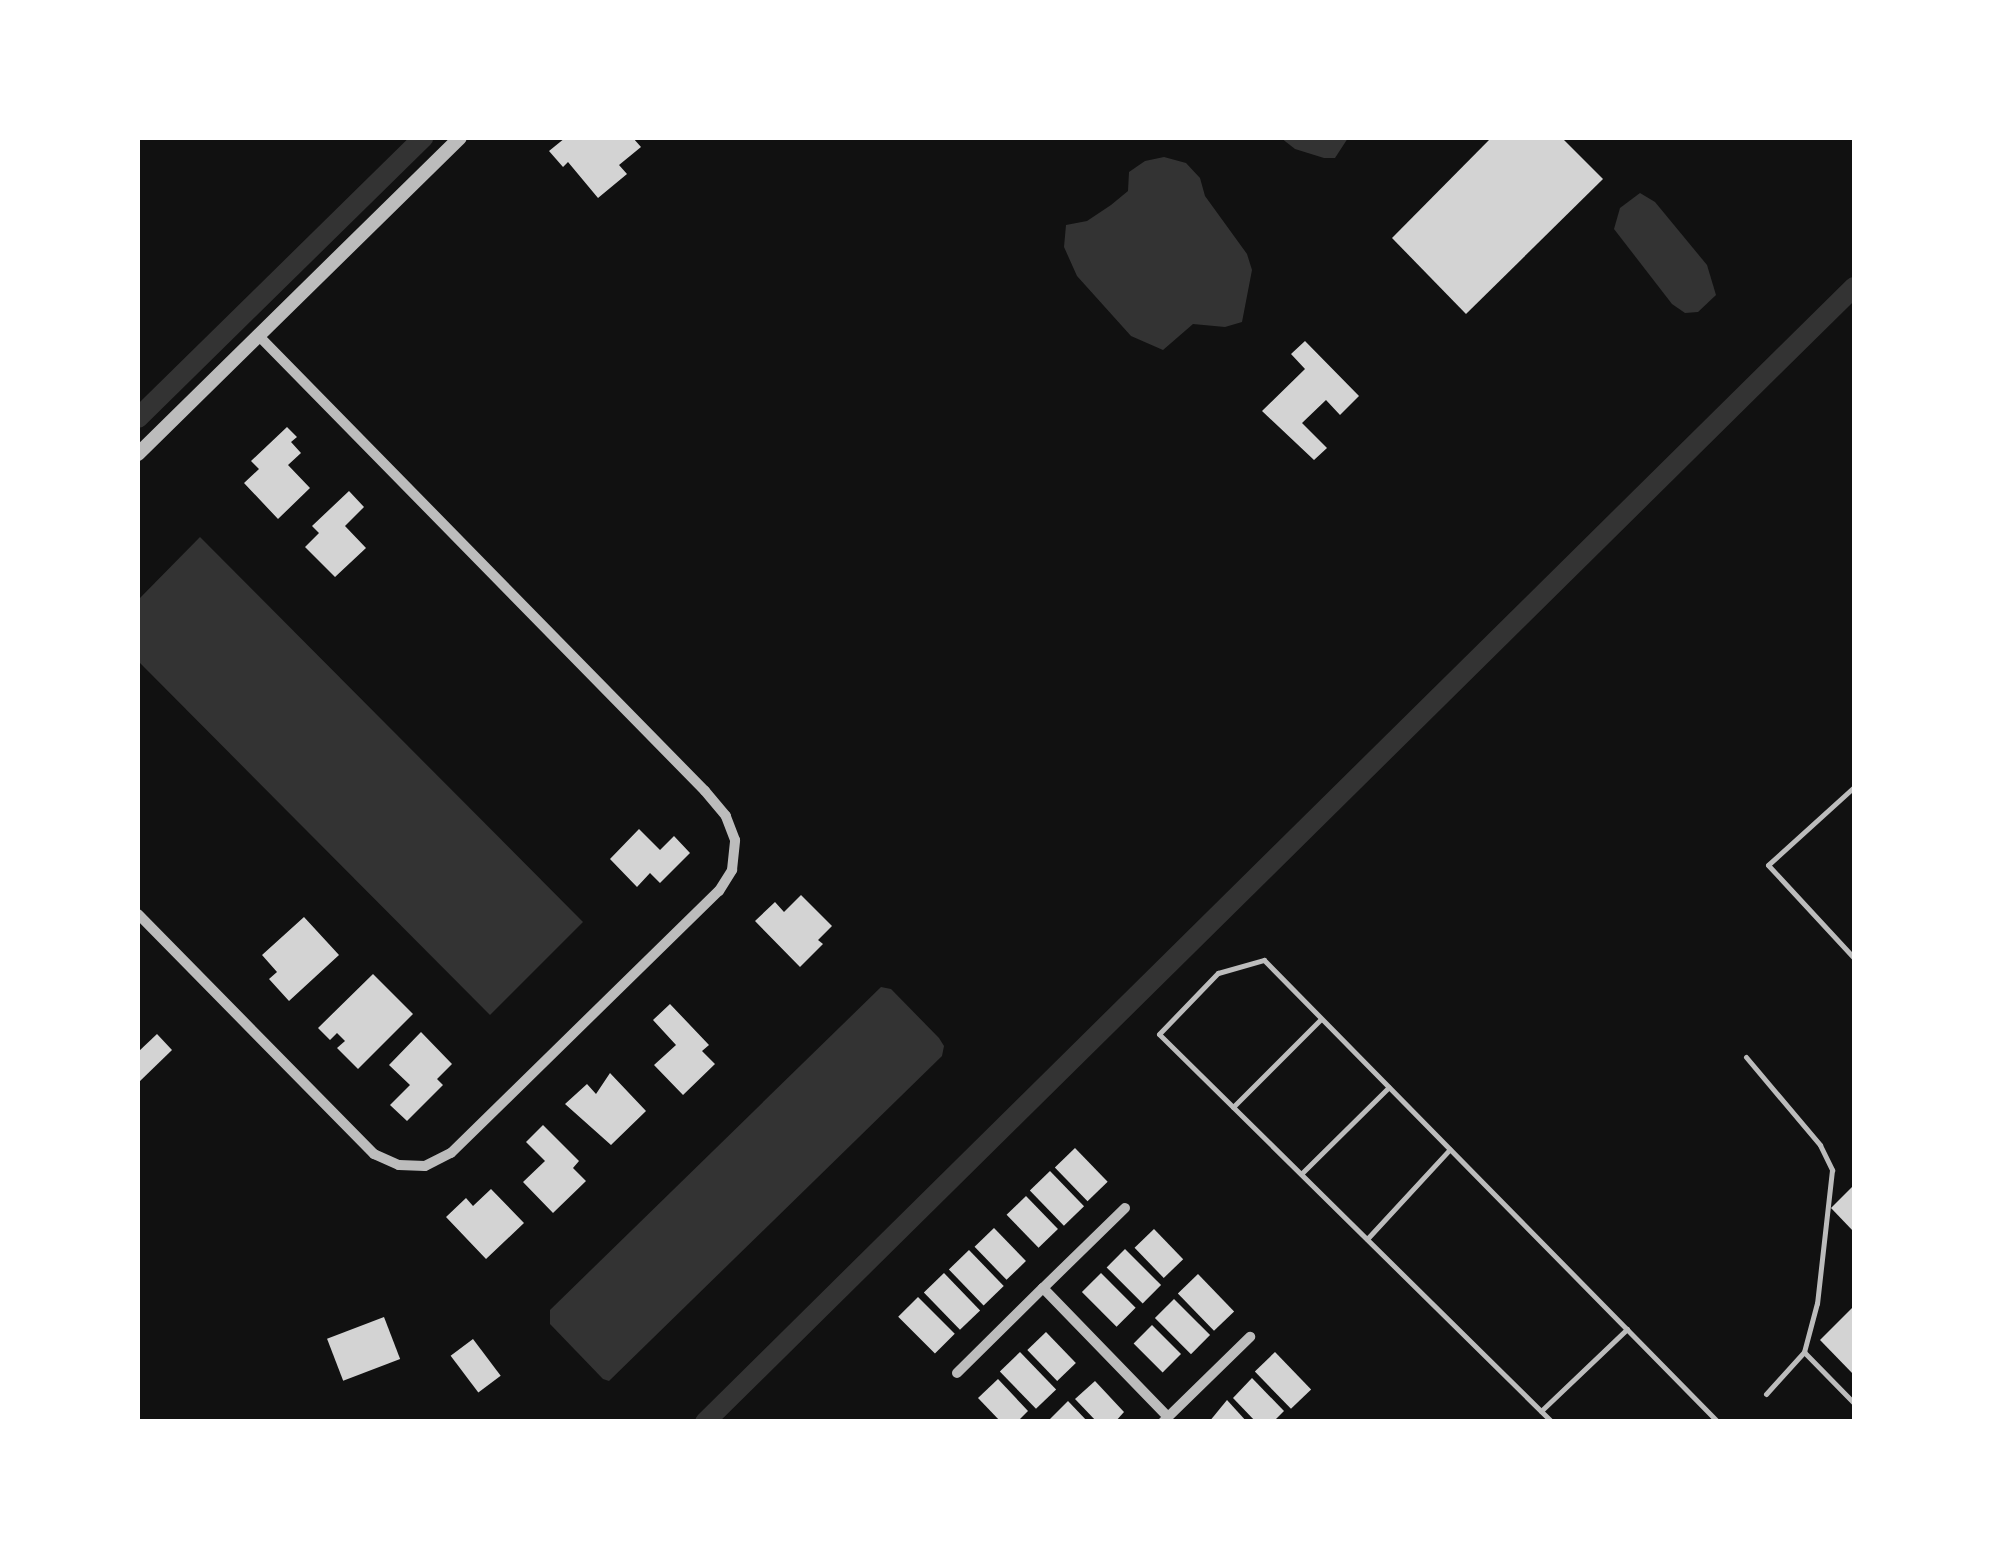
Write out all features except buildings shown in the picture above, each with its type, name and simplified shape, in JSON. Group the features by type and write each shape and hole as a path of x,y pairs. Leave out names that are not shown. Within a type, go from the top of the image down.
{"street":[{"path":"138,454 460,138"},
{"path":"138,914 374,1154 400,1165 425,1166 451,1153 719,891 732,870 735,840 726,816 705,791 258,335"},
{"path":"957,1373 1125,1208"},
{"path":"1043,1288 1166,1419 1250,1337"}],"lane":[{"path":"1854,787 1768,865 1854,958"},
{"path":"1552,1422 1159,1034 1218,974 1264,960 1718,1422"},
{"path":"1233,1107 1322,1019"},
{"path":"1746,1057 1820,1145 1832,1170 1817,1303 1804,1352 1766,1394"},
{"path":"1301,1174 1389,1087"},
{"path":"1367,1239 1450,1149"},
{"path":"1541,1411 1627,1329"},
{"path":"1804,1352 1854,1403"}],"shaded area":[{"path":"1281,138 1348,138 1335,158 1324,158 1295,149"},
{"path":"1164,157 1186,163 1200,178 1205,196 1247,254 1252,270 1242,322 1225,327 1193,324 1163,350 1131,336 1077,276 1064,247 1066,225 1087,221 1111,205 1128,191 1129,172 1145,161"},
{"path":"1640,193 1655,202 1707,265 1716,295 1698,312 1685,313 1672,304 1614,229 1620,208"},
{"path":"200,537 583,922 490,1015 138,661 138,600"},
{"path":"881,987 891,989 939,1038 944,1046 942,1056 609,1381 603,1379 550,1324 550,1310"}],"waterway":[{"path":"138,418 423,138"},
{"path":"705,1422 1854,287"}]}
